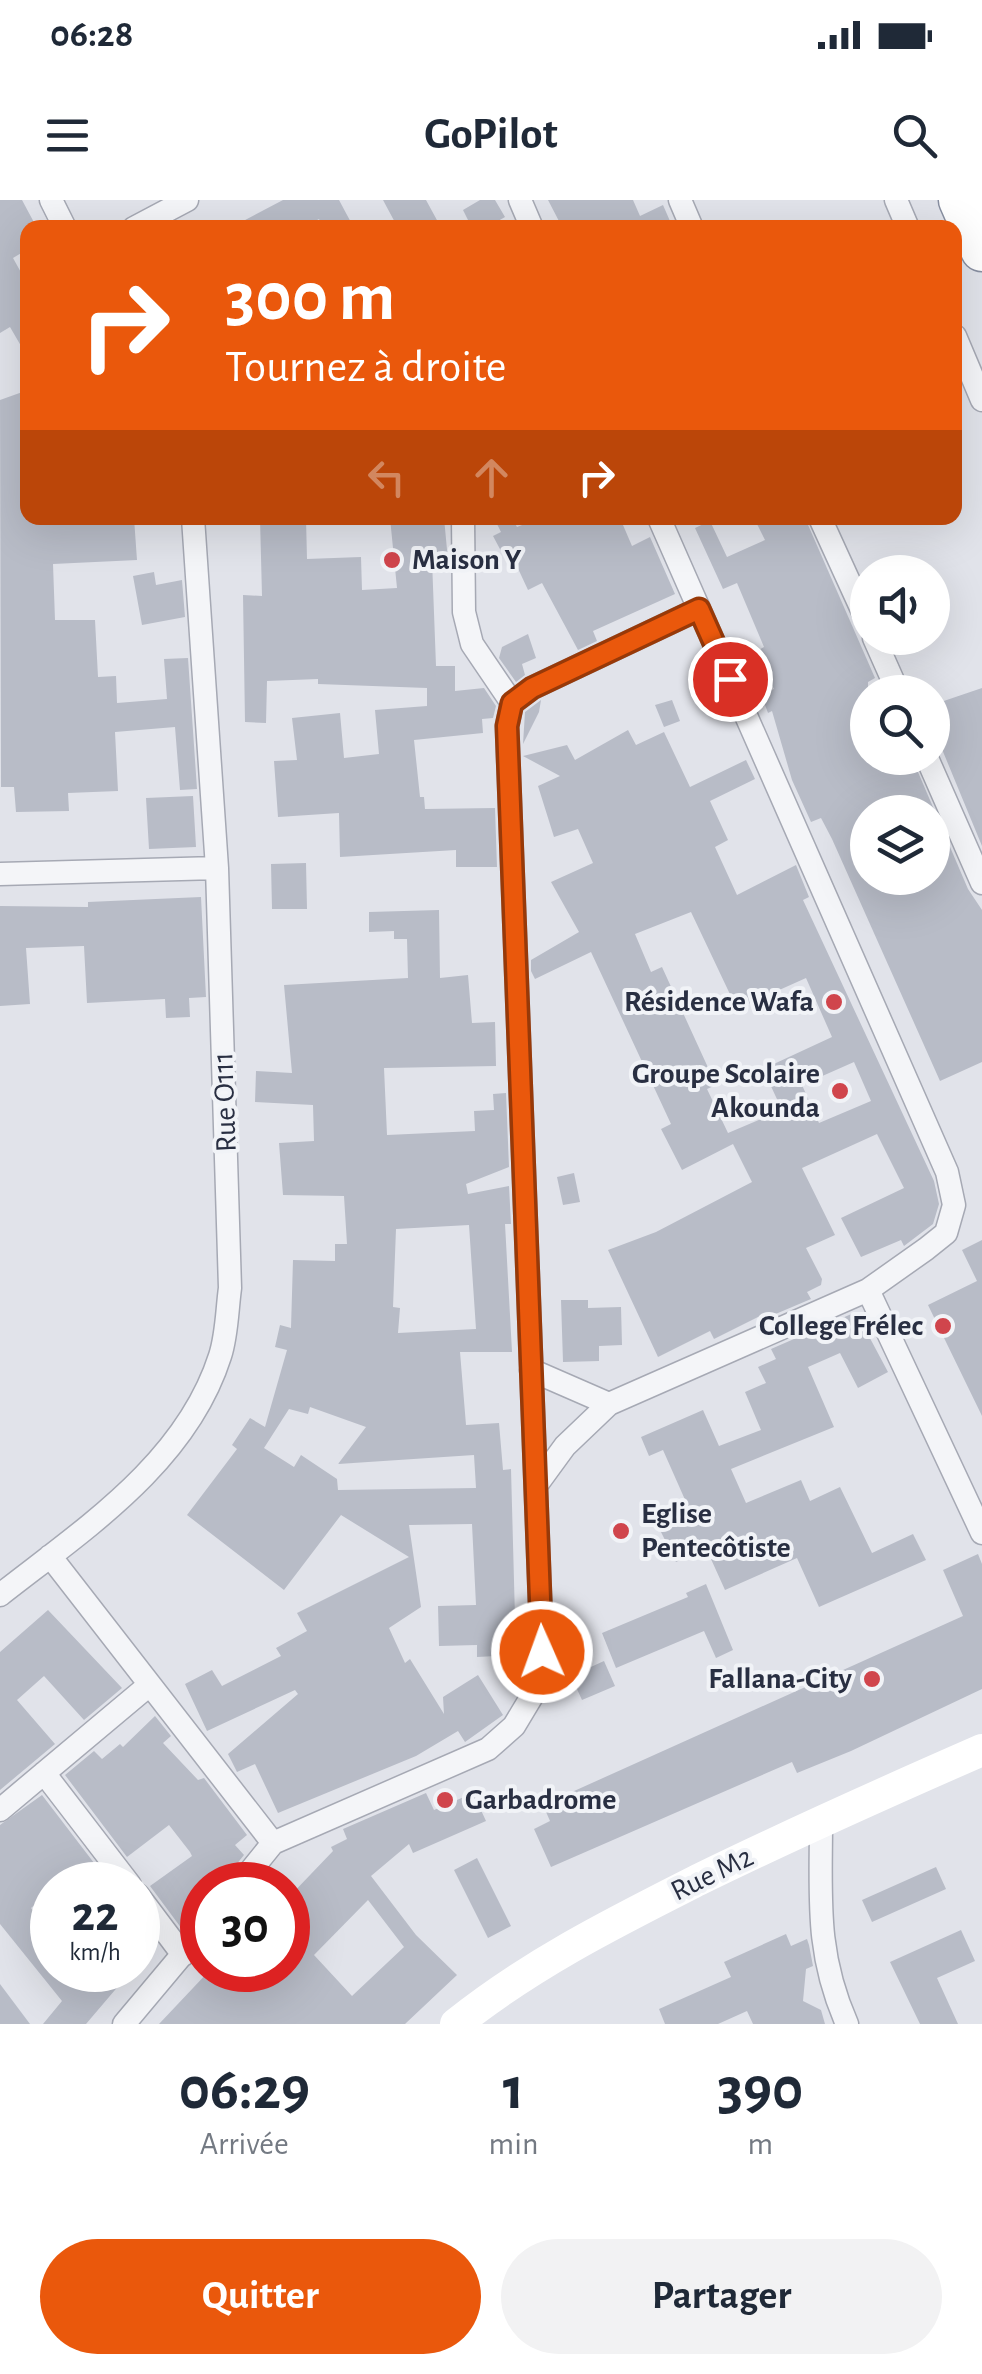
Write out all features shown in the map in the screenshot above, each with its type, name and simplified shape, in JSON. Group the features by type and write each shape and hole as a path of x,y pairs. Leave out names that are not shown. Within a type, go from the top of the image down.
{"highway":[{"path":"960,200 982,250"}],"main road":[{"name":"Rue M2","path":"456,2024 540,1962 820,1820 982,1750"}],"street":[{"path":"149,220 187,200"},
{"path":"962,353 982,400"},
{"name":"Rue O111","path":"0,1596 146,1476 194,1418 221,1354 230,1288 218,868 194,525"},
{"path":"462,525 464,612 472,644 512,703"},
{"path":"538,1483 565,1446 610,1404 868,1290 946,1233 954,1204 947,1172 662,525"},
{"path":"823,525 850,584"},
{"path":"258,1862 273,1843 488,1749 514,1726 534,1691 542,1652 538,1483 507,726 512,703 532,688 699,609"},
{"path":"934,775 982,883"},
{"path":"0,874 218,868"},
{"path":"868,1290 982,1533"},
{"path":"531,1370 610,1404"},
{"path":"50,1556 273,1843"},
{"path":"0,1810 148,1686"},
{"path":"44,1773 112,1862"},
{"path":"820,1820 822,1942 828,1981 847,2024"},
{"path":"160,1924 180,1950"},
{"path":"124,2024 180,1960"}],"building":[{"path":"0,200 22,200 33,220 20,220 20,254 13,258 20,271 20,344 10,327 0,333"},
{"path":"283,200 339,200 350,220 319,219 245,220"},
{"path":"383,200 426,200 437,220 394,220"},
{"path":"480,200 495,200 505,217 468,220 463,210"},
{"path":"548,200 633,200 640,216 663,205 670,220 558,220"},
{"path":"20,393 20,525 134,525 137,560 53,564 55,620 95,620 98,677 116,676 117,703 167,699 164,659 188,658 197,789 180,790 175,727 115,732 118,791 68,793 69,811 16,812 14,787 1,787 0,400"},
{"path":"260,525 306,525 307,559 361,557 362,590 397,588 391,525 445,525 448,560 432,560 436,666 455,666 455,691 484,688 496,706 493,718 482,719 483,733 414,740 420,797 424,797 425,809 495,808 497,867 456,867 456,850 340,857 339,813 278,817 274,761 297,760 292,718 340,713 344,758 379,754 375,710 427,706 427,688 318,684 318,679 267,681 266,723 245,722 243,595 262,596"},
{"path":"498,525 623,525 632,546 650,537 675,594 593,631 597,641 578,650 542,583 528,590 508,547 501,551 493,536 501,532"},
{"path":"712,525 727,557 765,540 758,525 808,525 850,621 850,655 865,655 874,675 850,675 850,775 919,775 928,795 850,795 850,879 821,818 811,822 792,780 772,711 768,713 761,694 774,689 755,652 764,647 737,583 723,589 695,528"},
{"path":"154,572 156,585 182,580 185,617 142,625 133,576"},
{"path":"528,634 536,658 522,664 525,675 516,682 499,658 502,647"},
{"path":"982,688 982,846 950,769 950,699"},
{"path":"541,700 539,712 523,744 525,712"},
{"path":"672,700 680,721 664,727 655,705"},
{"path":"628,730 636,745 664,732 690,787 746,760 755,779 710,801 728,840 715,847 737,895 796,865 809,897 803,900 934,1181 939,1204 933,1224 904,1246 901,1240 861,1257 841,1218 904,1188 877,1134 802,1168 835,1235 806,1248 822,1279 821,1285 807,1292 811,1299 759,1321 758,1317 714,1339 710,1331 658,1357 608,1250 656,1232 752,1182 733,1144 682,1170 661,1129 671,1124 591,952 535,979 531,971 531,960 579,932 551,882 593,863 578,829 554,837 538,786 560,776 523,756 567,745 575,760","holes":["691,912 737,1009 806,978 832,1037 763,1069 782,1110 728,1133 707,1089 716,1085 662,967 651,972 635,934","854,1062 871,1101 819,1123 802,1085"]},
{"path":"193,796 196,847 149,849 146,798"},
{"path":"950,847 982,910 982,1062 940,1081 857,895 950,895"},
{"path":"306,863 307,909 272,909 271,864"},
{"path":"201,897 206,997 189,998 190,1017 166,1018 165,999 87,1003 84,946 26,948 30,1004 0,1006 0,906 88,907 88,902"},
{"path":"439,910 440,978 468,975 472,1023 495,1022 496,1066 384,1068 387,1135 475,1131 474,1111 494,1110 493,1094 506,1093 509,1167 466,1184 468,1194 509,1186 511,1224 505,1224 512,1352 460,1352 466,1425 499,1423 503,1470 511,1469 516,1655 477,1657 477,1645 439,1646 438,1606 476,1605 472,1524 409,1525 421,1607 389,1628 405,1663 410,1659 444,1714 443,1697 478,1675 503,1715 465,1742 458,1731 416,1756 278,1813 255,1764 237,1772 228,1754 298,1694 295,1690 207,1731 185,1684 212,1670 222,1686 281,1656 276,1648 307,1631 297,1613 409,1557 341,1515 284,1590 187,1515 237,1449 232,1445 250,1418 265,1427 287,1350 275,1347 280,1325 291,1328 293,1260 335,1261 335,1244 347,1244 344,1196 283,1195 279,1143 314,1141 313,1105 255,1102 256,1071 292,1073 284,985 408,978 407,939 394,939 394,931 369,932 369,912","holes":["469,1225 476,1329 398,1333 400,1308 393,1307 396,1229","310,1407 366,1427 338,1464 474,1455 476,1488 338,1490 337,1479 301,1455 294,1467 264,1448 289,1409 308,1414"]},
{"path":"574,1173 580,1202 563,1205 557,1177"},
{"path":"982,1240 982,1416 928,1305 977,1281 962,1250"},
{"path":"561,1300 588,1300 588,1308 621,1307 622,1345 599,1346 599,1361 563,1362"},
{"path":"856,1312 888,1372 858,1388 840,1353 808,1367 834,1427 731,1469 746,1503 801,1480 810,1501 840,1487 872,1553 913,1534 926,1560 819,1607 797,1558 725,1590 706,1548 676,1562 658,1526 690,1511 663,1450 649,1456 641,1437 703,1410 719,1446 761,1430 745,1392 766,1383 758,1367 776,1359 771,1349"},
{"path":"978,1554 982,1564 982,1689 851,1751 797,1773 792,1762 551,1867 534,1829 550,1821 543,1805 963,1616 943,1570"},
{"path":"706,1584 733,1650 716,1658 704,1631 616,1668 602,1633 688,1597 686,1593"},
{"path":"48,1610 122,1688 84,1720 44,1676 17,1700 55,1744 0,1790 0,1652"},
{"path":"604,1661 615,1686 582,1700 571,1676"},
{"path":"155,1716 171,1736 163,1743 198,1780 204,1778 247,1835 235,1845 244,1855 238,1862 184,1862 192,1856 169,1825 127,1857 65,1775 94,1751 102,1759 120,1744 123,1747"},
{"path":"426,1793 434,1810 473,1793 486,1821 413,1853 409,1844 371,1876 416,1935 457,1975 405,2024 159,2024 189,1992 310,1992 310,1875 333,1851 331,1847 347,1839 343,1829","holes":["368,1900 404,1947 352,1996 314,1955"]},
{"path":"42,1795 93,1862 30,1862 30,1961 0,1924 0,1825"},
{"path":"477,1858 511,1926 488,1938 454,1870"},
{"path":"180,1865 180,1926 160,1899 160,1879"},
{"path":"936,1867 946,1889 872,1922 862,1900"},
{"path":"961,1930 975,1961 937,1978 958,2024 920,2024 890,1962"},
{"path":"786,1934 791,1946 807,1939 813,1966 806,1969 803,2001 821,2010 825,2024 753,2024 747,2011 718,2024 665,2024 659,2009 731,1977 724,1962"},
{"path":"0,1984 30,2024 0,2024"},
{"path":"55,1992 113,1992 86,2024 43,2024 62,2001"}],"place":[{"name":"Maison Y","path":"392,560"},
{"name":"Résidence Wafa","path":"834,1002"},
{"name":"Groupe Scolaire Akounda","path":"840,1091"},
{"name":"College Frélec","path":"943,1326"},
{"name":"Eglise Pentecôtiste","path":"621,1531"},
{"name":"Fallana-City","path":"872,1679"},
{"name":"Garbadrome","path":"445,1800"}],"route":[{"path":"542,1652 507,726 512,703 532,688 699,609 730,679"}]}
